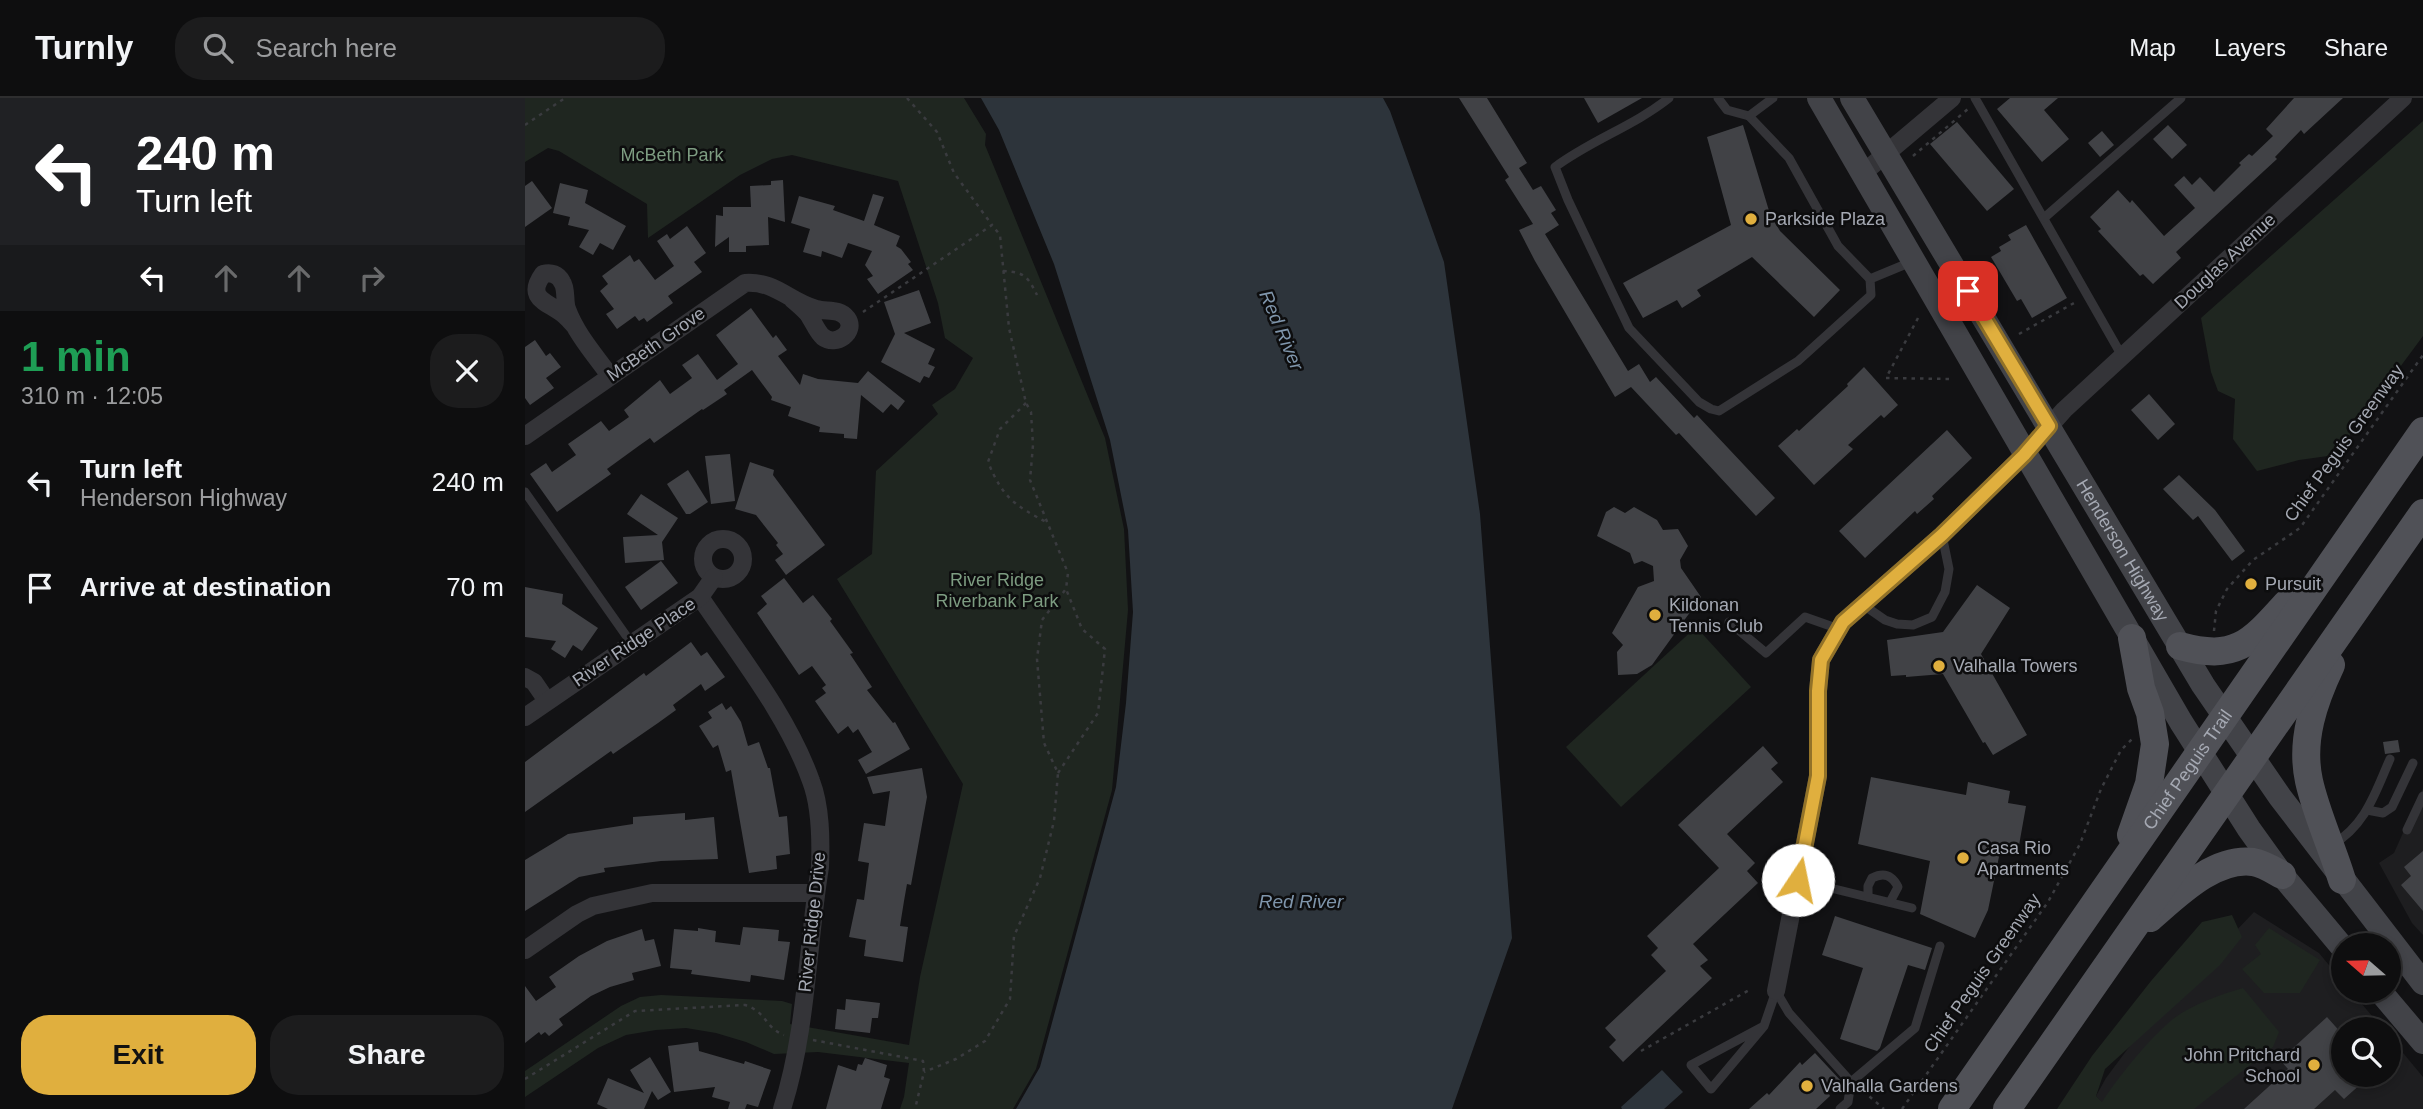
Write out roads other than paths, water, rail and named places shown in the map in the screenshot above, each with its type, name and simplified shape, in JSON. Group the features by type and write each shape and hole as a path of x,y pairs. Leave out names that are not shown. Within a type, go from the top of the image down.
{"main road":[{"name":"Henderson Highway","path":"1819,98 2024,455 2200,752 2282,875 2331,934"},
{"name":"Henderson Highway","path":"1852,98 2180,646 2225,716 2342,880 2423,983"},
{"name":"Chief Peguis Trail","path":"1952,1109 2423,431"},
{"path":"2007,1109 2423,513"},
{"path":"2180,646 2214,653 2238,647 2327,568"},
{"path":"2342,880 2312,794 2307,750 2309,726 2316,701 2347,621"},
{"path":"2121,864 2149,783 2154,753 2153,724 2141,688 2132,638"},
{"path":"2124,940 2193,883 2225,865 2251,862 2282,875"},
{"path":"2390,1003 2423,1042"}],"street":[{"path":"1862,174 1952,98"},
{"name":"Douglas Avenue","path":"1776,991 1818,776 1818,691 1821,660 1839,629 1862,604 1942,535 2122,356 2403,98"},
{"name":"McBeth Grove","path":"525,436 745,283 760,282 812,308 839,312 848,320 850,327 846,335 838,340 822,337 808,314 792,299"},
{"path":"575,326 610,376"},
{"name":"River Ridge Place","path":"525,717 700,597 714,577"},
{"name":"River Ridge Drive","path":"700,597 781,718 794,742 812,784 821,838 820,867 798,1042 782,1109"},
{"path":"525,677 534,682 547,701"},
{"path":"525,950 593,906 652,893 816,893"}],"lane":[{"path":"1668,98 1656,108 1576,151 1555,167 1629,328 1699,402 1719,411 1798,361 1871,295 1870,279 1838,246 1789,158 1749,116 1727,110 1718,98"},
{"path":"1749,116 1773,98"},
{"path":"2044,218 2182,98"},
{"path":"1976,100 2122,356"},
{"path":"1870,279 1912,261"},
{"path":"525,492 632,645"},
{"path":"1862,604 1885,620 1897,624 1913,625 1932,617 1945,592 1949,569 1942,535"},
{"path":"1729,622 1766,653 1805,617 1839,629"},
{"path":"2332,845 2353,830 2367,810 2390,759"},
{"path":"2367,810 2383,814 2392,807 2413,763"},
{"path":"2407,830 2423,796"},
{"path":"1868,897 1868,886 1872,878 1884,874 1891,877 1898,887 1890,902"},
{"path":"1798,880 1912,908"},
{"path":"1840,1109 1848,1102 1851,1082 1915,1028 1940,946"},
{"path":"1764,1026 1691,1065 1711,1089 1764,1026 1776,991"},
{"path":"1776,991 1789,1013 1851,1082"}],"water":[{"name":"Red River","path":"981,98 1383,98 1390,111 1444,262 1480,514 1512,938 1452,1109 1016,1109 1040,1067 1116,787 1133,612 1128,530 1110,440 1054,264 999,130"},
{"path":"1662,1070 1683,1092 1664,1109 1622,1109 1621,1107"}],"place":[{"name":"Parkside Plaza","path":"1751,219"},
{"name":"Pursuit","path":"2251,584"},
{"name":"Kildonan Tennis Club","path":"1655,615"},
{"name":"Valhalla Towers","path":"1939,666"},
{"name":"Casa Rio Apartments","path":"1963,858"},
{"name":"John Pritchard School","path":"2314,1065"},
{"name":"Valhalla Gardens","path":"1807,1086"}],"park label":[{"name":"McBeth Park","path":"672,155"},
{"name":"River Ridge Riverbank Park","path":"997,590"}]}
